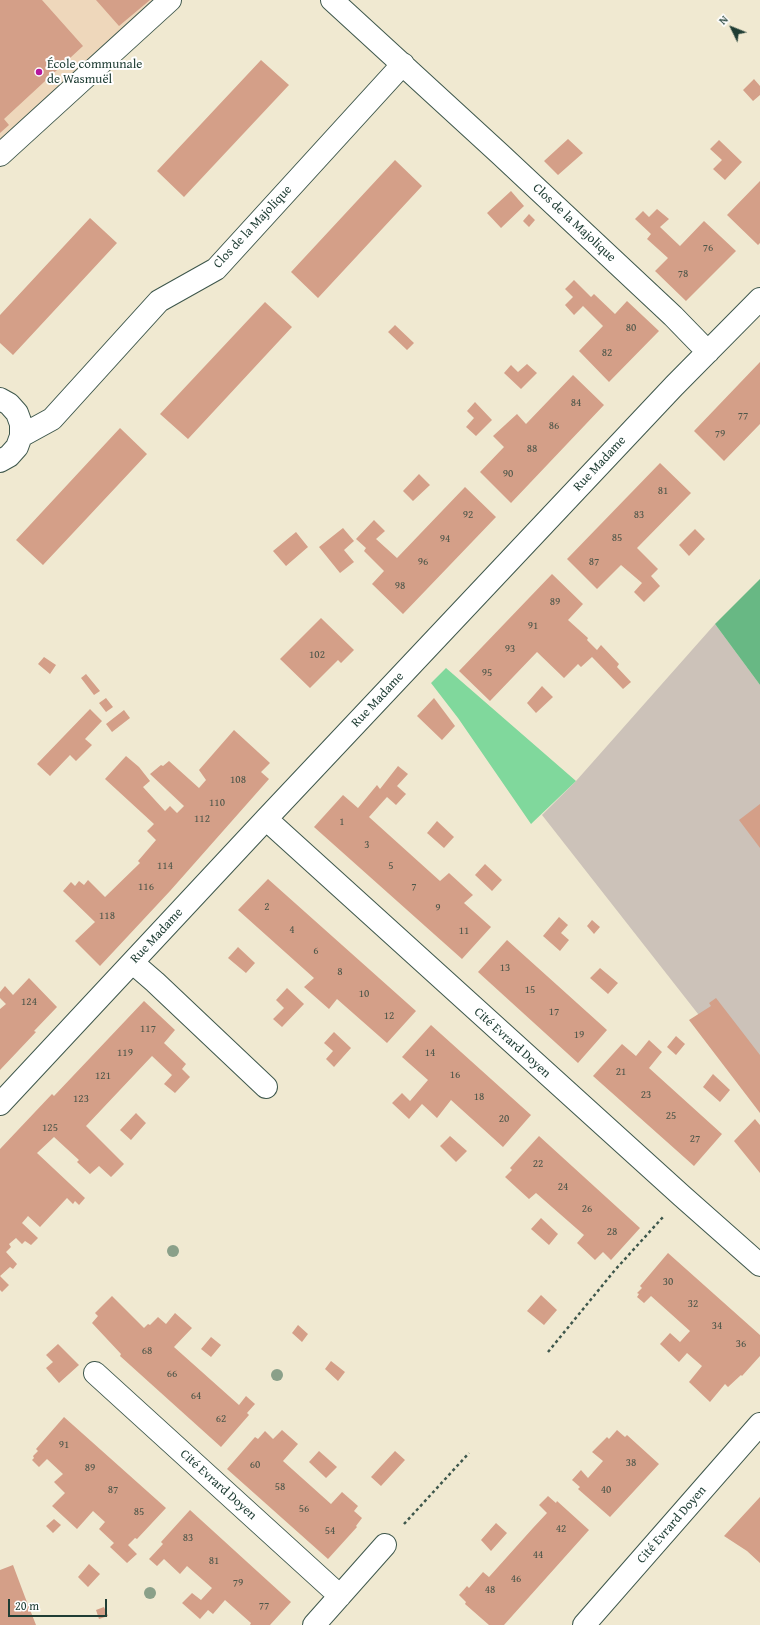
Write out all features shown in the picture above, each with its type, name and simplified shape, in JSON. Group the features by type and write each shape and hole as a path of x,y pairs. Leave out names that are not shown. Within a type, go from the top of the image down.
{"street":[{"path":"0,155 170,0"},
{"name":"Clos de la Majolique","path":"332,0 529,181 673,316 708,352"},
{"name":"Clos de la Majolique","path":"21,436 52,419 159,301 216,269 403,64"},
{"name":"Rue Madame","path":"0,1104 266,819 658,404 760,299"},
{"path":"0,399 10,404 17,413 21,424 21,436 17,447 9,456 0,461"},
{"name":"Cité Evrard Doyen","path":"266,819 760,1265"},
{"path":"133,963 266,1087"},
{"name":"Cité Evrard Doyen","path":"95,1373 340,1596"},
{"name":"Cité Evrard Doyen","path":"584,1625 760,1424"},
{"path":"314,1625 385,1545"}],"path":[{"path":"548,1352 615,1270 682,1196"},
{"path":"385,1545 469,1453"}],"shaded area":[{"name":"École communale de Wasmuël","path":"0,0 158,0 0,144"},
{"path":"715,624 760,685 760,1093 542,815 576,781"}],"green space":[{"path":"760,579 760,685 715,624"},
{"path":"446,668 576,781 531,824 458,718 431,683"}],"building":[{"path":"0,0 42,0 83,46 4,119 9,125 0,133"},
{"path":"96,0 150,0 119,26"},
{"path":"261,60 289,85 184,197 157,171"},
{"path":"754,79 760,86 760,95 753,101 743,90"},
{"path":"568,139 583,153 558,175 544,161"},
{"path":"719,140 742,162 725,180 713,169 722,160 710,149"},
{"path":"395,160 422,186 318,298 291,272"},
{"path":"760,181 760,243 758,245 727,215"},
{"path":"511,191 524,206 501,228 487,213"},
{"path":"657,209 669,219 660,227 680,246 704,221 736,251 686,301 655,271 668,258 647,239 651,234 635,219 643,211 649,217"},
{"path":"529,214 535,220 529,227 523,221"},
{"path":"90,218 117,243 13,355 0,343 0,315"},
{"path":"574,280 591,297 594,294 615,314 627,301 659,331 609,382 579,351 603,326 583,306 574,315 565,305 573,297 565,289"},
{"path":"265,302 292,327 188,439 160,414"},
{"path":"395,325 414,343 407,350 388,332"},
{"path":"760,362 760,424 724,461 694,431"},
{"path":"527,364 537,373 521,389 504,373 511,365 518,372"},
{"path":"573,375 604,405 511,503 480,472 504,447 493,436 517,414 526,424"},
{"path":"475,402 492,420 476,436 466,427 474,418 467,411"},
{"path":"120,428 147,454 43,565 16,540"},
{"path":"660,463 691,493 637,548 658,569 651,576 660,586 644,602 634,592 642,583 621,565 597,589 567,559"},
{"path":"419,474 430,485 413,501 403,491"},
{"path":"465,487 496,517 403,614 372,584 384,571 364,551 366,548 356,539 374,520 385,531 376,539 397,558"},
{"path":"343,528 354,541 344,550 354,562 340,573 319,547"},
{"path":"695,529 705,539 689,556 679,545"},
{"path":"296,532 308,547 286,566 273,551"},
{"path":"552,574 583,604 568,620 588,638 587,640 597,650 601,645 619,664 617,667 631,682 623,689 592,657 581,667 578,664 564,678 537,652 490,701 459,671"},
{"path":"321,618 354,650 341,663 338,660 310,688 280,659"},
{"path":"44,657 56,665 50,674 38,664"},
{"path":"86,674 100,691 94,695 81,678"},
{"path":"542,686 553,697 536,713 527,703"},
{"path":"106,698 113,707 106,712 99,703"},
{"path":"434,698 455,726 442,740 417,716"},
{"path":"90,709 102,721 85,739 92,745 76,761 70,755 50,776 37,764"},
{"path":"124,710 130,718 112,732 106,724"},
{"path":"234,730 270,763 261,772 269,779 170,891 100,966 75,941 95,922 63,891 71,882 75,886 79,881 84,885 88,880 105,897 140,863 138,861 156,840 147,831 154,824 105,779 126,756 139,767 150,781 143,787 165,811 170,806 177,813 184,806 150,774 161,765 163,766 169,761 199,788 206,780 199,770"},
{"path":"398,766 408,774 397,786 406,794 396,805 387,797 369,817 440,881 449,873 473,895 464,903 491,927 462,959 314,827 343,795 358,808 377,785 380,789"},
{"path":"760,804 760,848 739,820"},
{"path":"437,821 454,837 444,848 427,833"},
{"path":"485,864 502,880 492,891 475,875"},
{"path":"268,879 416,1011 387,1043 337,999 329,1009 304,987 314,978 238,910"},
{"path":"559,917 568,925 561,933 569,940 560,951 543,936"},
{"path":"592,920 600,927 594,934 587,926"},
{"path":"507,940 607,1030 578,1063 478,972"},
{"path":"238,947 255,963 246,973 228,958"},
{"path":"600,968 618,983 608,994 590,978"},
{"path":"29,978 57,1007 34,1031 36,1032 0,1070 0,1009 6,1004 0,998 0,992 5,986 13,995"},
{"path":"287,988 304,1004 282,1027 273,1019 284,1008 276,1000"},
{"path":"716,998 760,1055 760,1113 689,1020 711,1006 709,1003"},
{"path":"144,1001 175,1030 164,1043 186,1064 182,1069 190,1077 175,1093 164,1084 172,1075 152,1056 86,1126 124,1164 111,1177 99,1166 90,1174 77,1162 79,1160 54,1137 37,1153 85,1198 79,1205 75,1201 73,1204 67,1198 40,1227 28,1216 22,1223 38,1238 31,1245 25,1241 22,1244 16,1238 9,1244 11,1247 6,1252 17,1264 13,1269 10,1267 0,1276 0,1149 52,1094 54,1096"},
{"path":"431,1025 531,1115 503,1147 451,1100 437,1118 422,1104 409,1119 392,1103 402,1093 410,1101 428,1080 402,1057"},
{"path":"334,1032 351,1048 334,1067 326,1059 333,1051 324,1043"},
{"path":"676,1036 685,1044 676,1055 667,1047"},
{"path":"649,1040 662,1052 649,1068 722,1134 694,1166 593,1076 622,1044 636,1056"},
{"path":"713,1074 730,1090 720,1102 703,1087"},
{"path":"136,1113 146,1123 131,1140 120,1130"},
{"path":"755,1119 760,1125 760,1173 734,1141"},
{"path":"450,1136 467,1151 456,1162 440,1146"},
{"path":"539,1136 640,1228 611,1260 603,1252 595,1260 577,1243 584,1235 536,1193 529,1199 505,1177 512,1170 510,1168"},
{"path":"541,1218 558,1234 549,1245 531,1229"},
{"path":"668,1253 760,1335 760,1356 742,1376 741,1375 728,1387 725,1384 710,1402 689,1382 702,1366 687,1353 679,1362 660,1344 670,1333 680,1342 690,1331 651,1296 644,1303 637,1297 639,1294 637,1293 642,1288 640,1286"},
{"path":"0,1276 9,1285 2,1292 0,1290"},
{"path":"541,1295 557,1310 544,1325 527,1311"},
{"path":"112,1296 144,1328 148,1324 150,1325 158,1317 166,1324 175,1313 192,1328 174,1347 239,1405 246,1396 255,1404 247,1413 249,1415 221,1447 120,1356 121,1354 92,1323 98,1316 95,1313"},
{"path":"298,1325 308,1334 302,1342 292,1333"},
{"path":"211,1337 221,1345 211,1357 201,1349"},
{"path":"58,1344 79,1365 59,1383 46,1368 53,1362 46,1355"},
{"path":"331,1361 345,1372 338,1381 325,1369"},
{"path":"64,1417 166,1508 137,1539 135,1538 128,1545 137,1554 127,1563 110,1547 114,1543 99,1529 105,1522 93,1511 77,1529 52,1506 65,1493 54,1482 63,1474 47,1459 39,1467 32,1460 34,1458 33,1456 38,1451 36,1449"},
{"path":"282,1430 298,1444 283,1461 331,1504 342,1492 358,1506 354,1511 362,1518 356,1526 357,1527 328,1559 227,1469 255,1437 258,1439 265,1431 273,1439"},
{"path":"617,1430 625,1437 627,1435 659,1464 610,1517 578,1489 580,1487 572,1480 581,1470 588,1478 603,1461 592,1452 607,1437 609,1439"},
{"path":"319,1451 337,1467 326,1478 309,1462"},
{"path":"395,1451 405,1460 381,1486 371,1477"},
{"path":"548,1496 556,1503 557,1501 589,1530 504,1625 489,1625 465,1604 466,1602 459,1595 467,1586 469,1588 483,1572 489,1577 547,1513 539,1505"},
{"path":"760,1497 760,1563 747,1551 724,1536"},
{"path":"190,1510 291,1602 270,1625 250,1625 251,1623 225,1600 213,1614 208,1610 200,1619 182,1603 192,1593 201,1600 212,1588 187,1566 180,1574 164,1559 157,1566 149,1559 163,1544 161,1542"},
{"path":"54,1519 61,1525 53,1533 46,1526"},
{"path":"496,1523 507,1533 491,1551 481,1540"},
{"path":"89,1564 100,1574 88,1587 78,1577"},
{"path":"13,1565 36,1625 0,1625 0,1570"},
{"path":"104,1607 108,1616 99,1619 96,1610"}],"place":[{"name":"École communale de Wasmuël","path":"39,72"}]}
